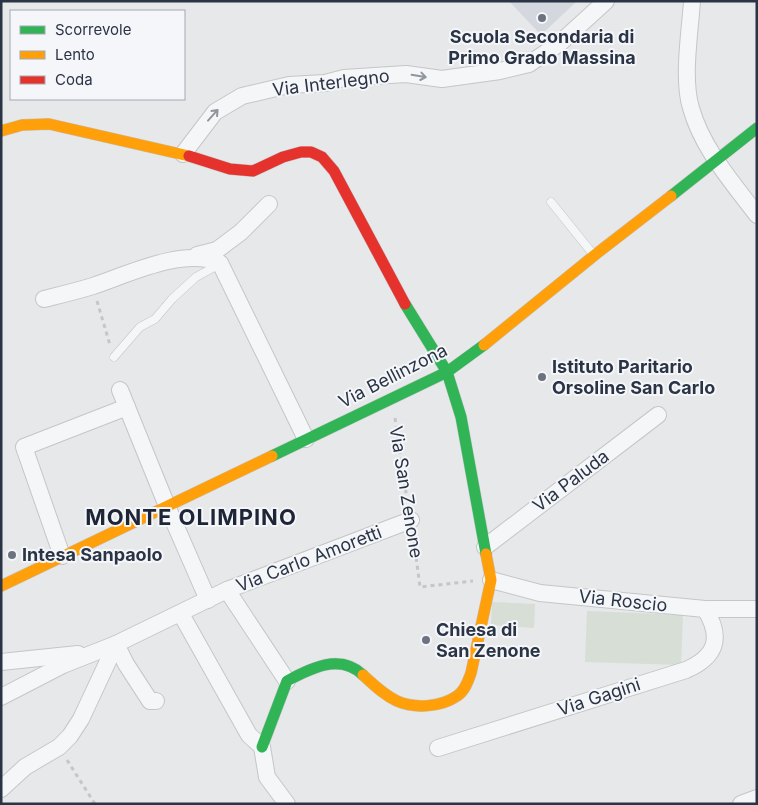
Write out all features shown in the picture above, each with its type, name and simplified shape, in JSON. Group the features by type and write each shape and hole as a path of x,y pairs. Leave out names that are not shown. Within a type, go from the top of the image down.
{"street":[{"name":"Via Interlegno","path":"183,154 215,112 242,96 289,85 325,83 344,78 406,74 442,79 500,71 528,64 560,43 606,1"},
{"path":"692,1 688,84 690,107 717,161 757,215"},
{"path":"1,131 22,126 49,124 183,154 230,169 254,171 283,157 301,152 311,152 322,158 334,171 413,318 447,372 461,417 491,580 471,673 466,686 458,696 427,706 410,706 397,701 382,692 358,670 336,662 312,668 287,681 262,747 266,777 286,804"},
{"name":"Via Bellinzona","path":"1,586 447,372 478,350 757,128"},
{"path":"44,299 93,286 127,273 217,250 241,232 269,204"},
{"path":"188,257 211,259 220,263 306,438"},
{"path":"120,390 208,600"},
{"path":"62,556 24,447 127,407"},
{"name":"Via Paluda","path":"485,547 658,415"},
{"name":"Via Carlo Amoretti","path":"1,696 63,665 116,644 180,614 227,590 411,520"},
{"name":"Via Roscio","path":"491,580 540,593 705,609 757,609"},
{"path":"227,590 287,681"},
{"name":"Via Gagini","path":"438,748 700,664 710,655 714,643 714,629 711,618 705,609"},
{"path":"180,614 249,735 262,747"},
{"path":"116,644 126,664 150,701 156,701"},
{"path":"1,789 25,767 59,747 70,736 116,644"},
{"path":"1,662 96,652"},
{"path":"741,804 757,798"}],"lane":[{"path":"550,202 594,256"},
{"path":"114,357 140,327 155,318 196,276 220,263"}],"path":[{"path":"93,286 114,357"},
{"name":"Via San Zenone","path":"392,398 420,587 456,581 491,580"},
{"path":"59,747 95,804"}],"shaded area":[{"name":"Scuola Secondaria di Primo Grado Massina","path":"509,1 577,1 541,35"},
{"path":"492,602 535,604 534,628 491,625"},
{"path":"587,611 683,615 681,665 585,662"}],"traffic: fast":[{"path":"671,196 757,128"},
{"path":"405,304 447,372 461,417 486,554"},
{"path":"272,456 447,372 484,345"},
{"path":"262,747 287,681 306,671 335,664 354,668 363,675"}],"traffic: slow":[{"path":"1,131 22,125 49,124 189,156"},
{"path":"484,345 671,196"},
{"path":"1,586 272,456"},
{"path":"363,675 379,690 404,704 436,705 451,700 460,694 466,686 471,673 491,580 486,554"}],"traffic: jam":[{"path":"189,156 230,169 253,171 283,157 301,152 311,152 322,157 334,171 405,304"}],"place":[{"name":"Scuola Secondaria di Primo Grado Massina","path":"542,18"},
{"name":"Istituto Paritario Orsoline San Carlo","path":"542,377"},
{"name":"Intesa Sanpaolo","path":"12,555"},
{"name":"Chiesa di San Zenone","path":"426,640"}],"district":[{"name":"MONTE OLIMPINO","path":"191,517"}]}
